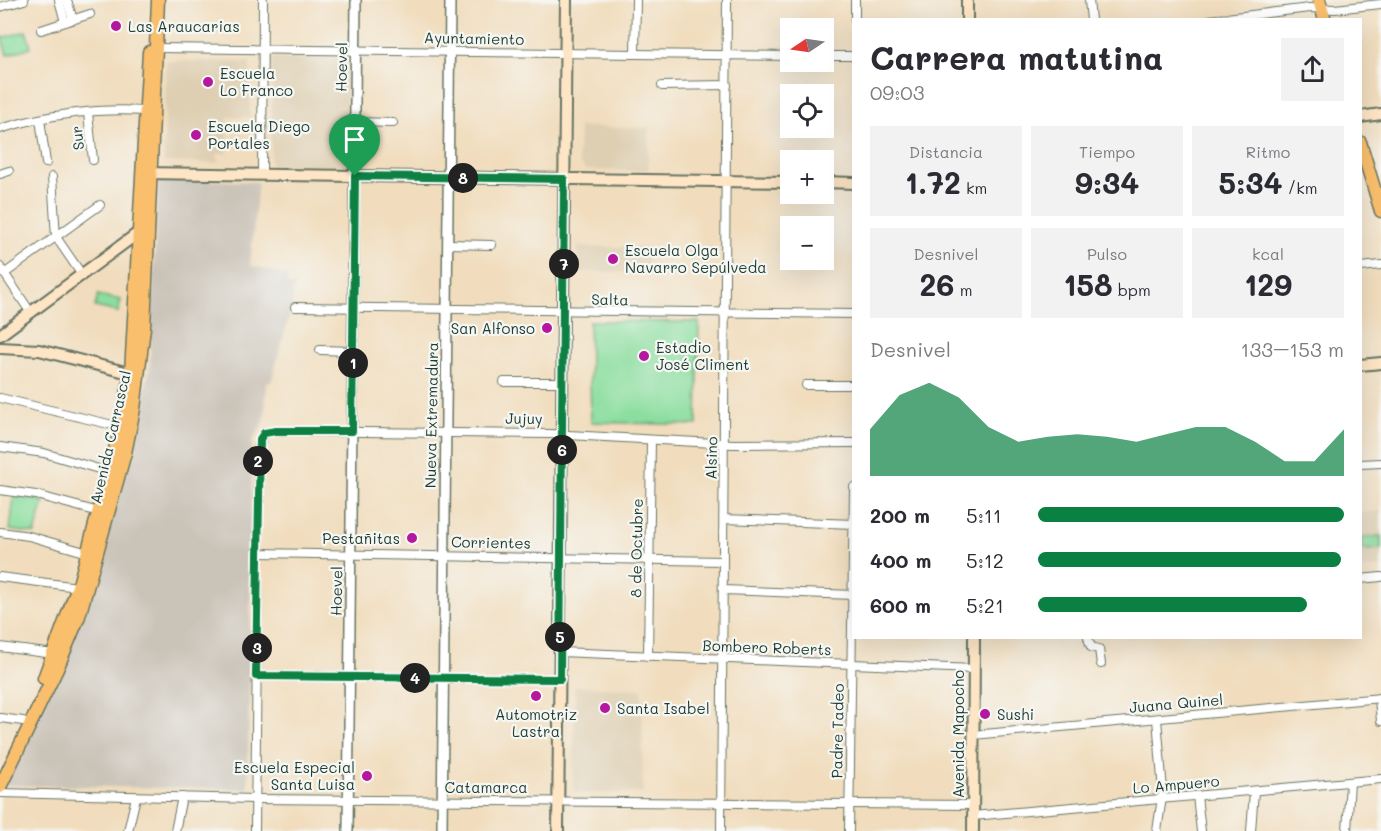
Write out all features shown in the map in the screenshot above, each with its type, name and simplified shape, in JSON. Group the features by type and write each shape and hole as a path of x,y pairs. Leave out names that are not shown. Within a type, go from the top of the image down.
{"main road":[{"name":"Avenida Carrascal","path":"0,787 57,669 78,616 125,453 135,375 145,173 144,111 150,0"},
{"name":"Avenida Carrascal","path":"0,769 54,654 78,587 135,375 138,234 157,48 158,0"},
{"path":"558,831 566,0"},
{"path":"967,0 967,18"},
{"path":"1362,117 1381,114"},
{"path":"1362,149 1381,211"},
{"path":"145,173 780,182"},
{"path":"834,182 852,183"},
{"path":"0,335 138,234"},
{"path":"0,348 39,350 135,375"},
{"path":"1362,365 1381,363"},
{"name":"Avenida Mapocho","path":"973,831 974,639"}],"street":[{"path":"0,7 24,0"},
{"path":"59,0 69,21"},
{"path":"67,0 69,21"},
{"path":"262,175 263,0"},
{"name":"Hoevel","path":"348,831 356,0"},
{"name":"Nueva Extremadura","path":"442,831 450,0"},
{"path":"635,54 636,0"},
{"name":"Alsino","path":"721,831 727,0"},
{"path":"855,0 855,18"},
{"path":"1089,0 1091,18"},
{"path":"1222,18 1381,4"},
{"path":"41,30 90,14"},
{"name":"Ayuntamiento","path":"157,48 780,56"},
{"path":"834,56 852,56"},
{"path":"662,86 727,85"},
{"path":"0,129 40,119 88,113 144,111"},
{"name":"Sur","path":"88,113 93,160"},
{"path":"40,119 46,163"},
{"path":"355,122 393,123"},
{"path":"0,174 9,171"},
{"path":"51,177 56,237 82,275"},
{"path":"30,313 2,270 56,237 100,205"},
{"path":"448,244 492,245"},
{"path":"1362,267 1381,265"},
{"name":"Salta","path":"295,307 852,314"},
{"path":"320,350 353,351"},
{"path":"504,382 562,382"},
{"path":"806,385 852,385"},
{"path":"0,398 121,427"},
{"name":"Jujuy","path":"258,553 259,447 261,435 267,432 446,432 562,435 651,441 852,443"},
{"name":"8 de Octubre","path":"648,656 651,441"},
{"path":"0,447 44,453 110,472"},
{"path":"1362,464 1381,463"},
{"path":"0,490 36,495 99,512"},
{"path":"724,519 852,524"},
{"path":"0,532 29,536 88,553"},
{"path":"255,831 258,553"},
{"name":"Corrientes","path":"258,553 561,556 723,561"},
{"path":"0,577 78,587"},
{"path":"1362,579 1381,577"},
{"path":"723,590 852,595"},
{"name":"Padre Tadeo","path":"849,831 852,630"},
{"path":"1088,639 1090,647 1099,649 1101,664"},
{"path":"0,647 54,654"},
{"name":"Bombero Roberts","path":"560,652 974,669"},
{"path":"256,676 560,679"},
{"path":"1380,698 1381,721"},
{"name":"Juana Quinel","path":"973,735 1380,698"},
{"path":"0,718 23,721"},
{"path":"1157,719 1161,799 1157,831"},
{"name":"Lo Ampuero","path":"973,810 1161,799 1381,779"},
{"path":"1347,831 1350,782"},
{"path":"1251,831 1254,790"},
{"name":"Catamarca","path":"0,793 255,799 850,804 973,810"},
{"path":"1197,796 1201,831"},
{"path":"128,831 136,797"},
{"path":"175,831 182,797"}],"shaded area":[{"path":"272,58 348,59 346,167 271,166"},
{"path":"166,61 250,62 250,117 228,117 227,154 218,153 218,163 164,162"},
{"path":"579,127 649,128 648,171 586,170 578,161"},
{"path":"158,179 258,182 250,265 288,276 286,285 295,285 289,317 271,382 267,382 264,422 252,442 248,789 3,785 83,613 137,431 150,366"},
{"name":"Escuela Olga Navarro Sepúlveda","path":"578,247 648,247 648,272 578,272"},
{"path":"1381,511 1381,567 1362,569 1362,513"},
{"path":"575,686 642,689 643,793 575,793 573,790"}],"green space":[{"path":"26,31 31,47 7,55 2,38"},
{"path":"98,295 121,300 118,312 95,307"},
{"name":"Estadio José Climent","path":"589,321 699,322 697,425 591,422"},
{"path":"14,495 44,501 35,534 10,530"},
{"path":"1381,536 1381,549 1362,550 1362,538"}],"place":[{"name":"Las Araucarias","path":"116,26"},
{"name":"Escuela Lo Franco","path":"208,82"},
{"name":"Escuela Diego Portales","path":"196,135"},
{"name":"Escuela Olga Navarro Sepúlveda","path":"613,259"},
{"name":"San Alfonso","path":"547,328"},
{"name":"Estadio José Climent","path":"644,356"},
{"name":"Pestañitas","path":"412,538"},
{"name":"Automotriz Lastra","path":"536,696"},
{"name":"Santa Isabel","path":"605,708"},
{"name":"Sushi","path":"985,714"},
{"name":"Escuela Especial Santa Luisa","path":"367,776"}],"route":[{"path":"355,176 564,179 560,679 256,676 261,435 276,431 352,431 355,176"}]}
